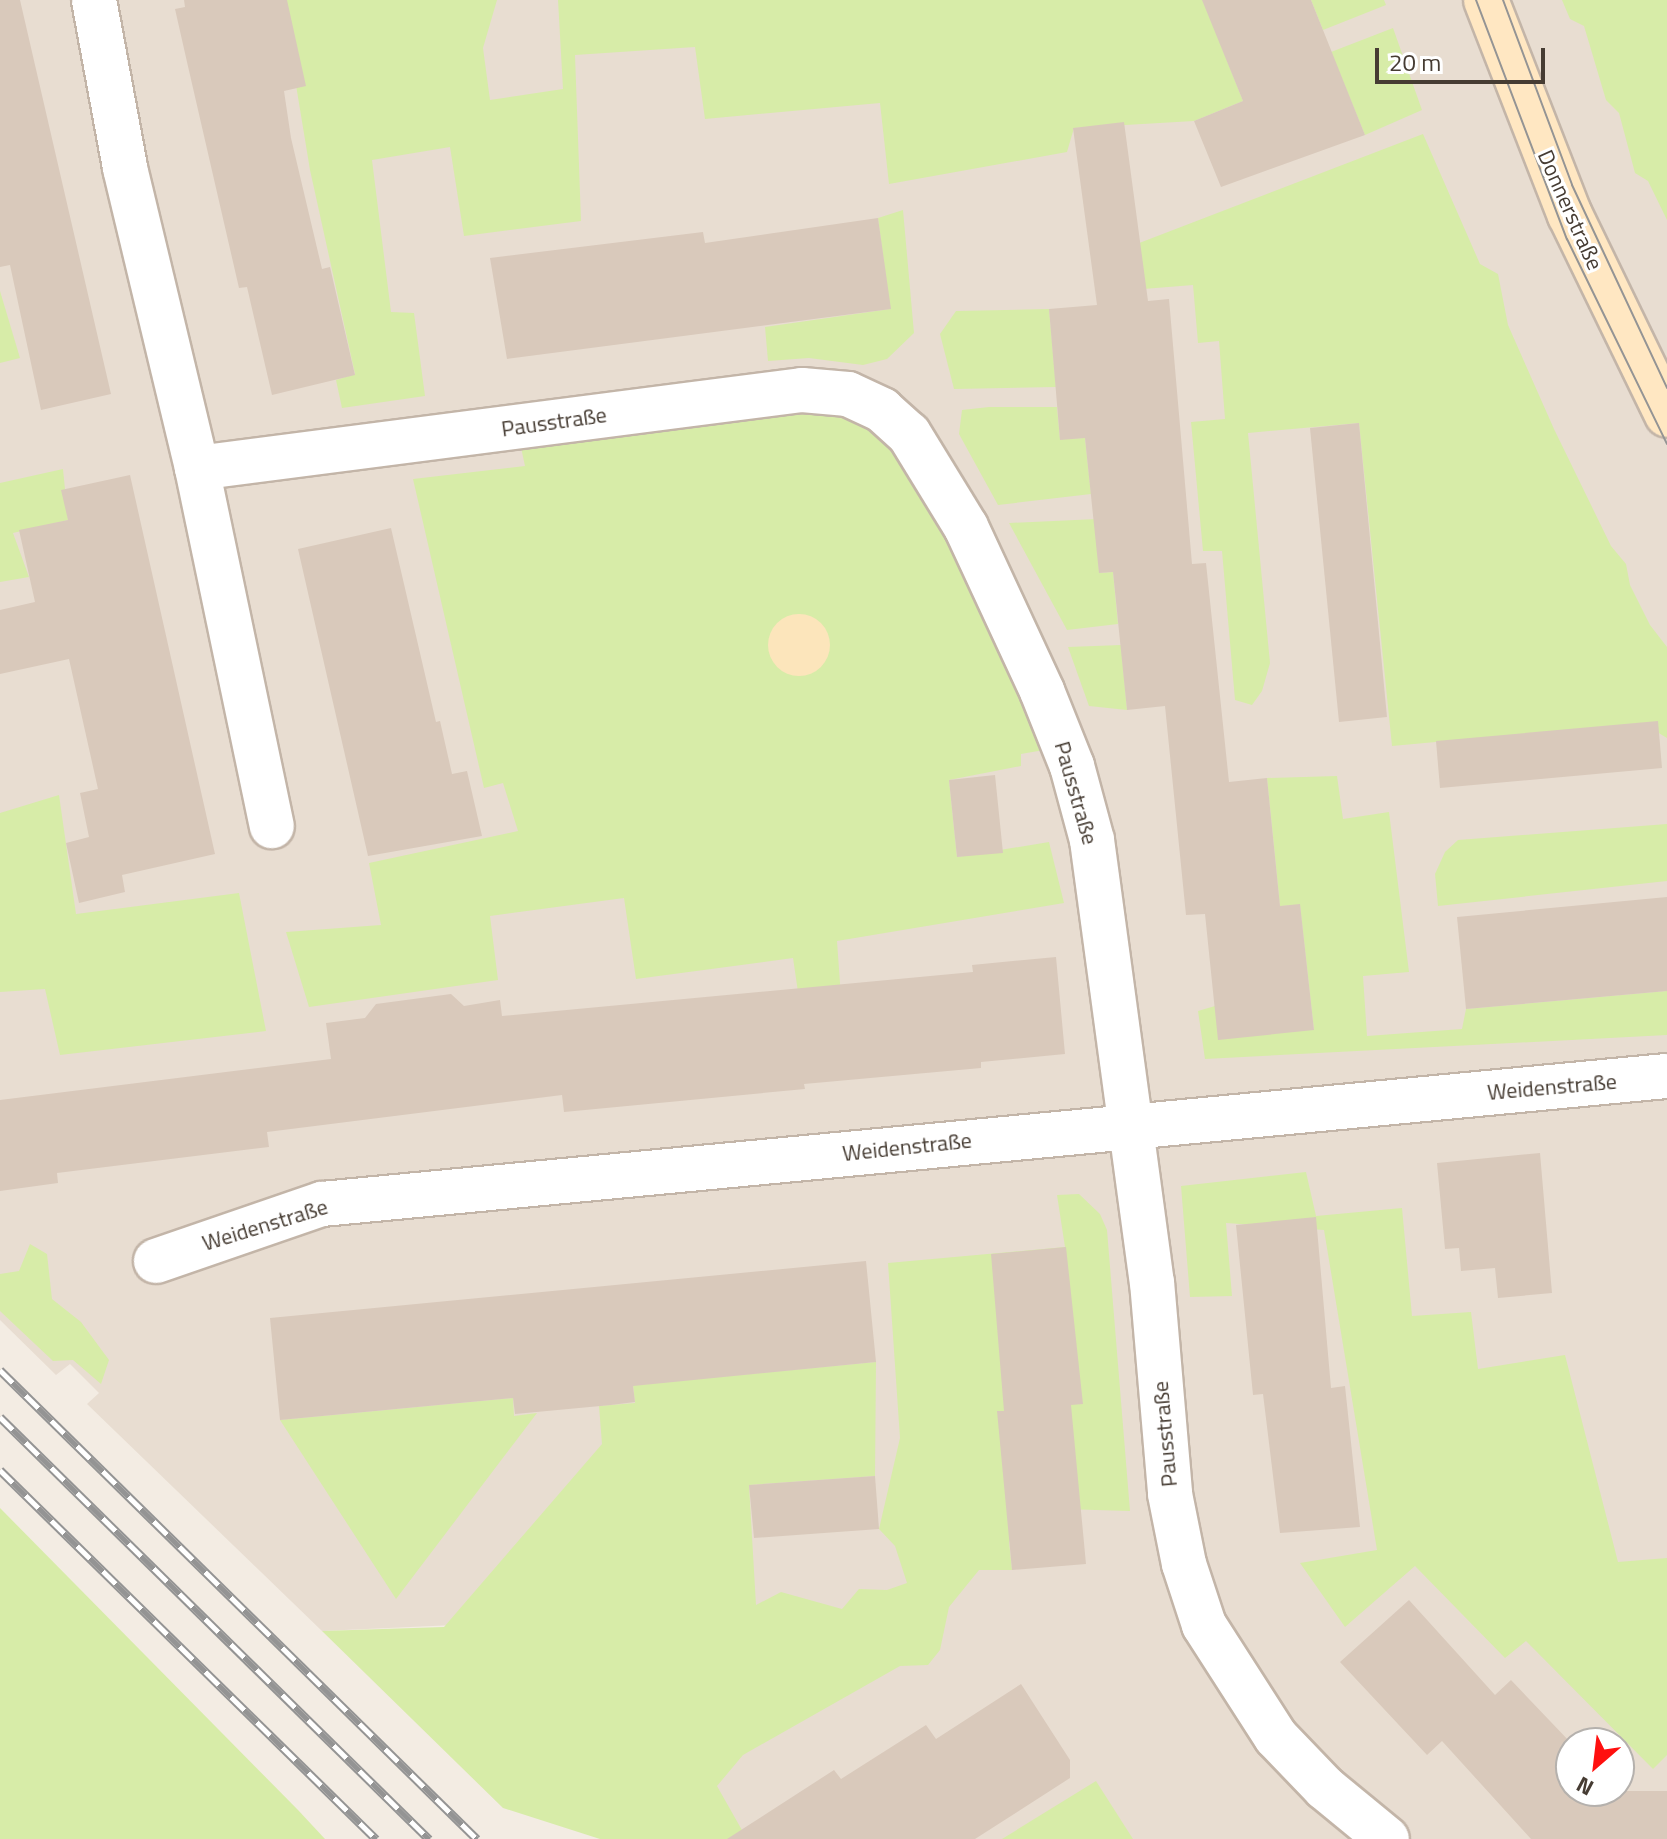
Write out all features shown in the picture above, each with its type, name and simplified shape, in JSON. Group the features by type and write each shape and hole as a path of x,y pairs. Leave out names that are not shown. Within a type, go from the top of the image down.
{"main road":[{"name":"Donnerstraße","path":"1486,0 1570,215 1667,415"}],"street":[{"path":"94,0 125,168 197,468 272,826"},
{"name":"Pausstraße","path":"197,468 802,390 848,394 882,410 909,434 966,527 1072,766 1105,920 1129,1125 1152,1282 1170,1494 1184,1564 1204,1625 1276,1737 1325,1788 1387,1839"},
{"name":"Weidenstraße","path":"156,1261 322,1204 1667,1076"}],"shaded area":[{"path":"0,0 1484,0 1667,419 1667,1839 610,1839 697,1614 322,1631 87,1404 99,1393 70,1364 56,1375 0,1320"},
{"path":"1494,0 1667,0 1667,398"}],"green space":[{"path":"282,0 497,0 483,48 490,100 563,89 558,0 1203,0 1243,101 1194,121 1074,128 1067,152 889,184 880,103 705,119 695,47 575,55 581,221 464,236 450,147 372,160 391,312 414,313 425,396 342,408 336,380 355,374 310,170"},
{"path":"1311,0 1384,0 1386,5 1323,30"},
{"path":"1562,0 1667,0 1667,220 1648,181 1635,173 1619,113 1606,100 1584,26 1570,19"},
{"path":"1393,28 1422,110 1365,135 1331,52"},
{"path":"1423,134 1480,264 1498,274 1508,325 1554,429 1611,546 1626,564 1630,585 1650,625 1667,647 1667,738 1642,723 1392,746 1359,423 1248,433 1270,663 1262,691 1252,705 1235,700 1222,551 1203,551 1191,422 1225,419 1219,341 1198,343 1193,285 1131,290 1134,245"},
{"path":"903,210 914,333 887,359 863,365 809,358 768,361 765,327 890,309 878,218"},
{"path":"0,291 20,358 0,363"},
{"path":"1049,309 1056,387 954,389 940,334 956,311"},
{"path":"892,405 1061,747 1021,754 1021,766 949,780 957,857 1049,842 1064,903 837,941 841,997 799,999 793,958 636,979 624,898 490,916 498,980 309,1007 286,932 381,925 369,863 518,831 503,783 484,788 413,479 525,466 517,429"},
{"path":"1057,407 1060,439 1085,438 1091,494 998,505 959,434 962,410"},
{"path":"63,469 68,520 13,533 29,577 0,582 0,483"},
{"path":"1097,519 1099,573 1113,572 1118,624 1067,630 1009,523"},
{"path":"1121,645 1127,710 1089,706 1068,647"},
{"path":"1337,776 1343,819 1389,812 1409,972 1363,976 1367,1036 1462,1029 1466,1009 1667,991 1667,1035 1205,1059 1198,1011 1215,1006 1314,1030 1300,905 1280,906 1267,778"},
{"path":"59,795 76,914 239,893 266,1031 60,1055 45,989 0,992 0,813"},
{"path":"1667,824 1667,881 1438,906 1435,874 1445,852 1458,840"},
{"path":"1306,1172 1316,1216 1402,1208 1412,1316 1471,1312 1478,1369 1565,1355 1618,1562 1667,1558 1667,1755 1653,1769 1635,1751 1635,1727 1611,1727 1526,1641 1505,1658 1415,1566 1345,1627 1300,1563 1377,1550 1324,1230 1226,1223 1232,1296 1190,1297 1181,1186"},
{"path":"1079,1194 1100,1214 1107,1230 1130,1511 1028,1508 1009,1542 1012,1570 979,1570 949,1607 940,1650 928,1665 900,1666 743,1755 717,1786 747,1839 600,1839 503,1808 322,1631 444,1627 602,1444 599,1406 635,1403 633,1385 876,1362 875,1476 749,1485 756,1605 781,1592 842,1609 859,1589 887,1590 907,1583 895,1546 879,1529 900,1438 888,1263 1065,1247 1057,1195"},
{"path":"30,1244 47,1254 52,1299 81,1322 109,1360 101,1384 73,1360 53,1361 0,1311 0,1274 19,1271"},
{"path":"513,1398 514,1416 537,1413 396,1599 280,1420"},
{"path":"0,1508 298,1810 325,1839 0,1839"},
{"path":"1096,1781 1133,1839 1002,1839"}],"sand":[{"path":"793,614 805,614 821,623 828,633 828,657 821,667 805,676 793,676 773,662 768,651 768,639 782,619"}],"building":[{"path":"0,0 20,0 111,394 41,410 10,265 0,267"},
{"path":"184,0 287,0 306,86 284,91 291,138 322,269 330,267 355,375 272,395 247,287 239,288 175,9 185,7"},
{"path":"1202,0 1311,0 1365,135 1221,187 1194,121 1243,101"},
{"path":"1124,122 1148,301 1169,299 1192,564 1206,563 1229,782 1267,778 1280,906 1300,904 1314,1030 1218,1040 1205,914 1186,915 1165,706 1127,710 1113,572 1099,573 1085,438 1060,440 1049,309 1097,305 1073,128"},
{"path":"878,218 891,309 507,359 490,258 703,232 705,243"},
{"path":"1359,423 1387,717 1339,722 1310,428"},
{"path":"130,475 215,854 122,875 125,892 79,903 66,843 89,837 80,793 98,789 69,659 0,674 0,610 35,602 19,530 68,520 61,490"},
{"path":"391,528 436,722 440,721 452,774 467,771 482,836 368,856 298,549"},
{"path":"1658,721 1662,768 1440,788 1436,741"},
{"path":"995,775 1003,853 957,857 949,780"},
{"path":"1667,897 1667,991 1466,1009 1457,917"},
{"path":"1056,957 1065,1054 981,1062 981,1068 804,1084 805,1089 564,1112 562,1095 267,1132 269,1147 57,1173 58,1183 0,1191 0,1100 331,1059 326,1023 365,1018 376,1004 451,994 464,1006 500,1000 502,1016 973,972 972,965"},
{"path":"1540,1153 1552,1293 1498,1298 1495,1268 1461,1271 1459,1248 1445,1249 1437,1163"},
{"path":"1316,1217 1331,1388 1345,1386 1360,1527 1280,1533 1263,1394 1253,1395 1236,1225"},
{"path":"1066,1247 1083,1404 1071,1405 1086,1564 1012,1570 997,1411 1004,1411 991,1254"},
{"path":"866,1261 876,1362 633,1386 635,1402 611,1405 515,1414 513,1398 280,1420 270,1318"},
{"path":"875,1476 879,1529 754,1538 749,1485"},
{"path":"1409,1600 1495,1695 1511,1680 1556,1727 1555,1807 1635,1807 1635,1791 1667,1791 1667,1839 1531,1839 1442,1741 1427,1755 1340,1662"},
{"path":"1021,1684 1070,1760 1070,1778 975,1839 727,1839 834,1770 841,1779 926,1725 936,1739"}],"tram line":[{"path":"1476,0 1567,239 1667,444"},
{"path":"1503,0 1572,185 1667,388"}],"railway":[{"path":"0,1370 477,1839"},
{"path":"0,1417 429,1839"},
{"path":"0,1470 376,1839"}]}
